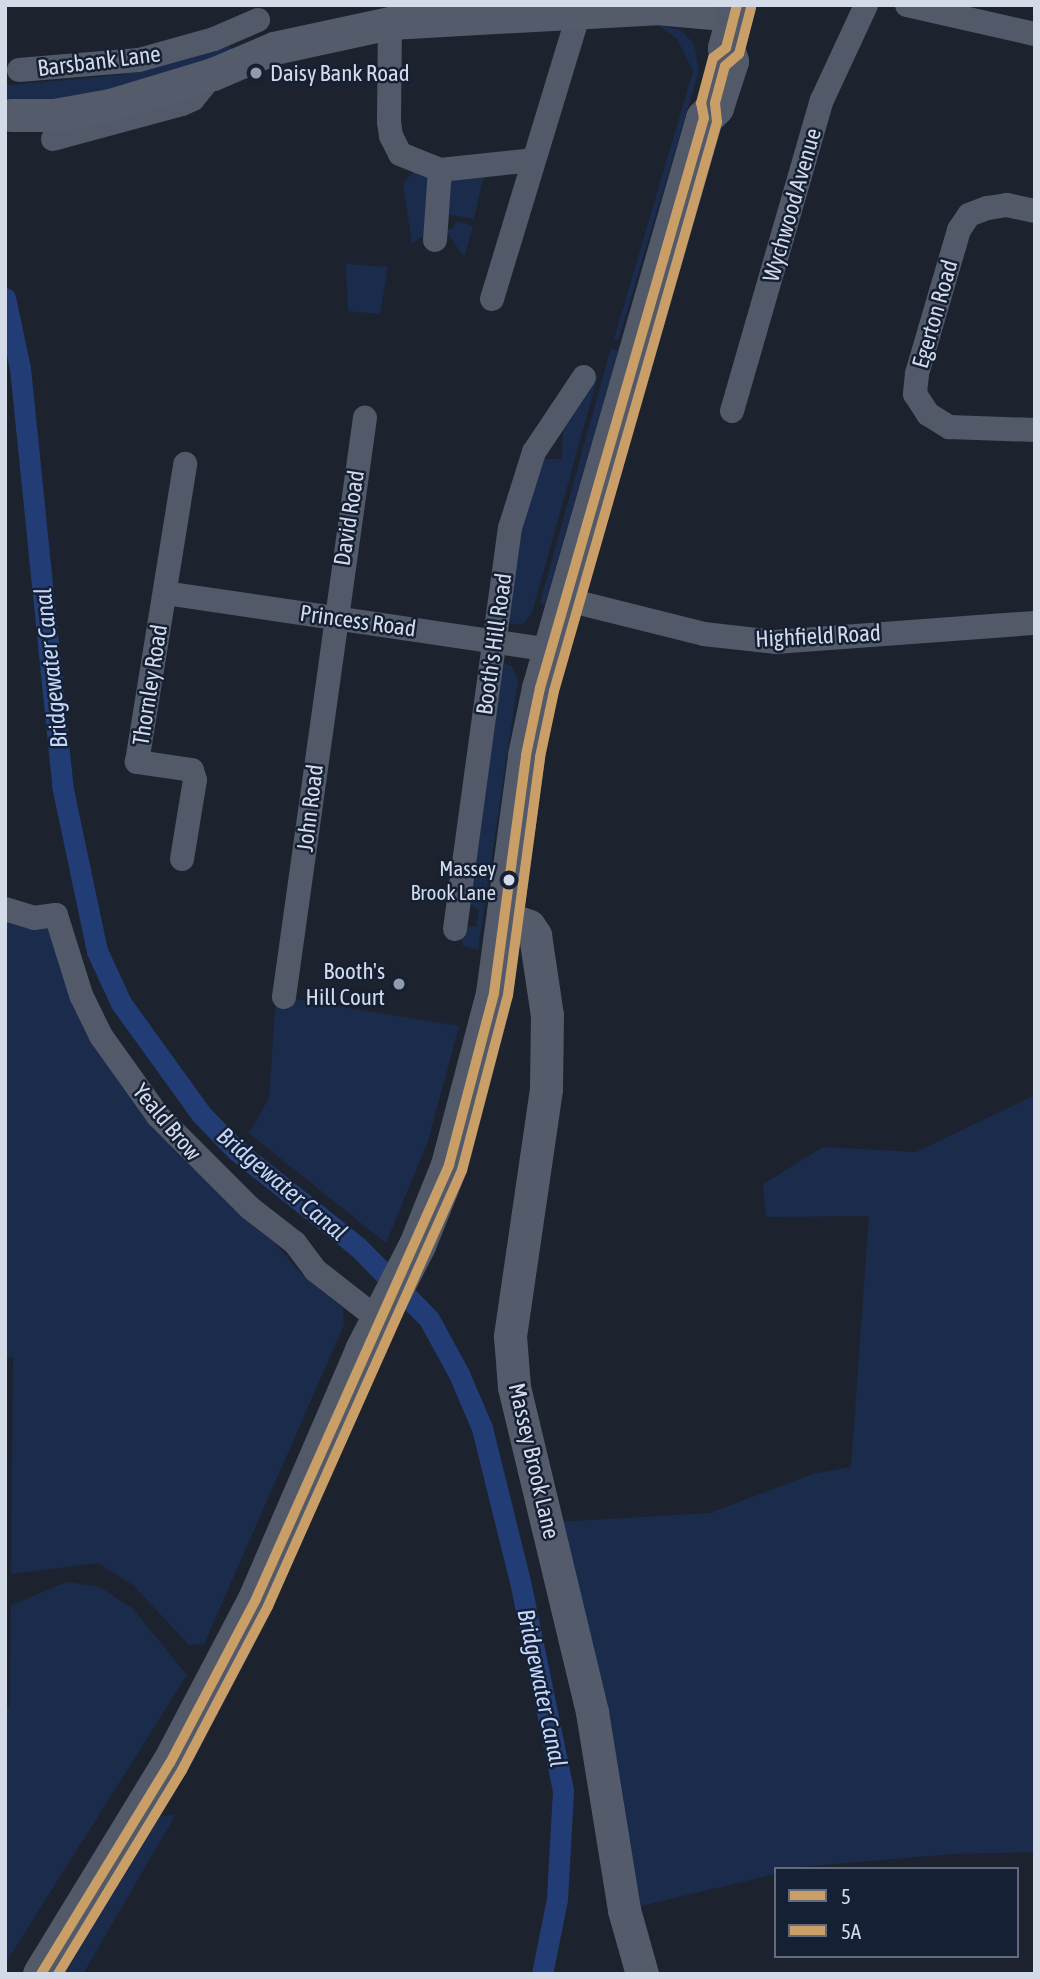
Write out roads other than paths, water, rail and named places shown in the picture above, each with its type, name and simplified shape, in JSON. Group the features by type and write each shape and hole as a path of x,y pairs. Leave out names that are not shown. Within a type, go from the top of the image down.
{"main road":[{"path":"41,1974 137,1820 215,1681 256,1600 380,1314 431,1213 468,1102 507,918 526,755 550,650 705,118 701,103 713,58 733,23"}],"street":[{"name":"Wychwood Avenue","path":"732,411 822,100 866,5"},
{"path":"907,5 1035,34"},
{"name":"Barsbank Lane","path":"19,70 139,60 262,25 390,23 673,8 733,23"},
{"path":"492,299 579,12"},
{"path":"390,23 390,136 401,154 440,170 533,160"},
{"name":"Barsbank Lane","path":"53,139 193,99 213,74 262,25"},
{"name":"Barsbank Lane","path":"11,115 54,115 110,105 213,74"},
{"path":"435,240 440,170"},
{"name":"Egerton Road","path":"1035,211 1007,205 987,208 969,215 959,230 917,374 915,394 928,414 949,427 1035,430"},
{"name":"Booth's Hill Road","path":"455,929 494,641 522,482 534,452 584,377"},
{"name":"David Road","path":"334,618 365,418"},
{"name":"Thornley Road","path":"182,859 195,780 192,770 137,762 185,464"},
{"name":"Princess Road","path":"165,593 550,650"},
{"name":"Highfield Road","path":"564,599 704,634 775,642 1035,623"},
{"name":"John Road","path":"284,997 334,618"},
{"name":"Yeald Brow","path":"5,909 34,918 56,915 81,995 101,1036 158,1116 223,1183 295,1243 314,1270 380,1314"},
{"name":"Massey Brook Lane","path":"507,918 529,926 535,935 547,1015 546,1089 510,1336 514,1387 592,1712 624,1910 642,1974"}],"waterway":[{"name":"Bridgewater Canal","path":"5,298 20,368 62,785 97,951 121,1003 201,1114 236,1150 358,1247 429,1319 459,1374 482,1428 520,1581 563,1791 557,1899 542,1974"}],"place":[{"name":"Daisy Bank Road","path":"256,73"},
{"name":"Massey Brook Lane","path":"509,880"},
{"name":"Booth's Hill Court","path":"399,984"}]}
